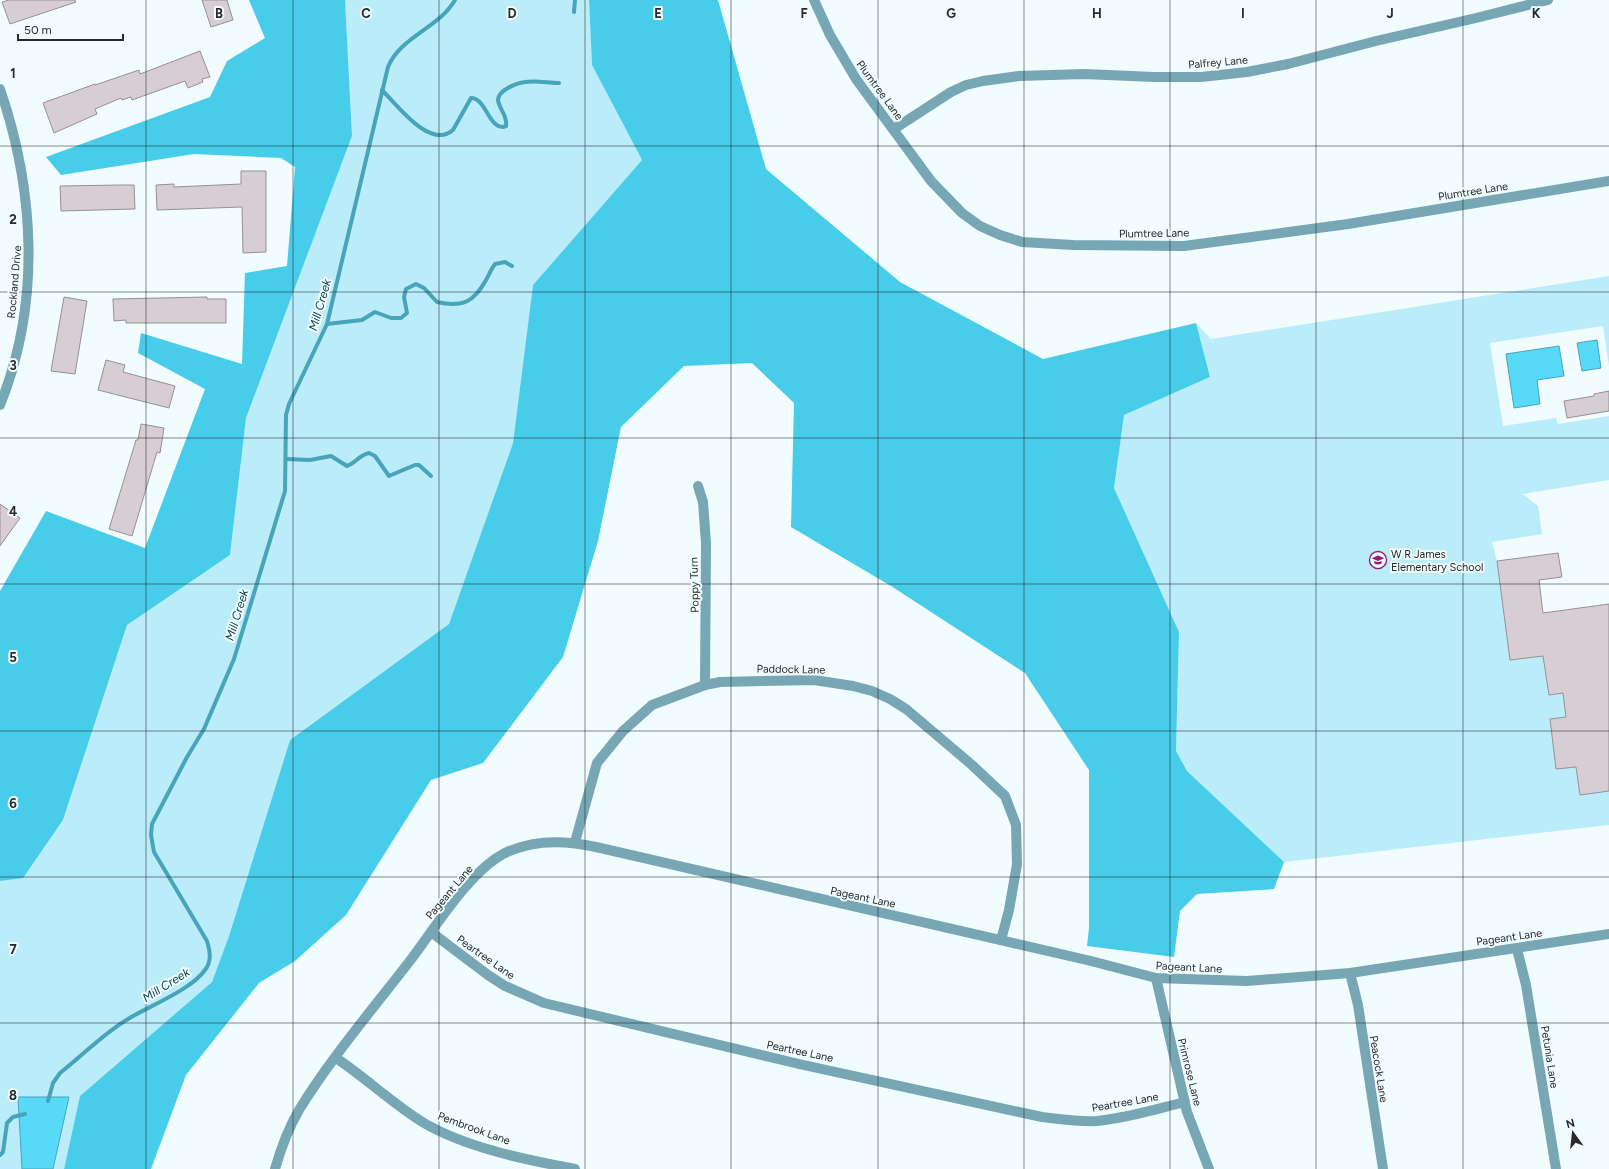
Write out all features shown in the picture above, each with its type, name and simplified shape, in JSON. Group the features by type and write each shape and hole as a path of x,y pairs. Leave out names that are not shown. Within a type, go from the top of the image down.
{"street":[{"name":"Plumtree Lane","path":"814,0 830,35 856,79 931,181 962,213 980,226 1000,236 1022,242 1087,246 1192,245 1348,224 1609,181"},
{"name":"Palfrey Lane","path":"894,129 951,92 966,85 983,81 1019,76 1084,74 1154,77 1201,77 1247,72 1288,64 1376,41 1548,0"},
{"name":"Rockland Drive","path":"0,88 10,120 21,168 29,219 29,246 22,323 11,373 0,405"},
{"name":"Poppy Turn","path":"698,486 703,502 706,543 705,685"},
{"name":"Paddock Lane","path":"576,842 597,763 623,731 652,705 705,685 726,682 814,680 853,686 890,699 906,710 972,764 1005,796 1016,825 1016,864 1009,910 1001,940"},
{"name":"Pageant Lane","path":"275,1169 281,1148 289,1129 312,1091 431,932 472,880 504,854 522,847 541,843 576,842 1001,940 1156,978 1247,981 1350,973 1450,957 1518,949 1609,934"},
{"name":"Peartree Lane","path":"431,932 473,965 499,982 544,1003 799,1064 1042,1117 1062,1119 1103,1120 1185,1102"},
{"name":"Petunia Lane","path":"1518,949 1526,985 1556,1169"},
{"name":"Peacock Lane","path":"1350,973 1358,1005 1383,1169"},
{"name":"Primrose Lane","path":"1156,978 1185,1102 1209,1169"},
{"name":"Pembrook Lane","path":"336,1058 424,1122 441,1131 499,1151 575,1169"}],"shaded area":[{"path":"249,0 345,0 352,136 246,418 230,555 127,625 63,820 23,878 0,881 0,591 46,511 145,548 205,389 138,353 141,333 242,364 245,273 287,266 295,167 281,158 194,154 61,175 46,157 210,97 227,61 265,38"},
{"path":"345,0 589,0 592,65 642,160 533,285 513,443 449,624 290,740 229,936 212,982 80,1096 64,1169 53,1169 69,1097 18,1097 22,1169 0,1169 0,881 23,877 63,820 127,625 230,555 246,418 352,136"},
{"path":"589,0 718,0 766,169 900,282 1043,359 1196,323 1210,377 1124,415 1114,488 1179,632 1176,751 1187,771 1284,862 1274,889 1197,894 1180,911 1174,957 1087,946 1089,928 1089,770 1025,673 891,586 791,527 794,403 752,363 684,366 621,427 598,541 563,657 483,763 431,780 346,915 295,961 259,983 186,1075 151,1169 64,1169 80,1096 212,982 229,936 290,740 449,624 513,443 533,285 642,160 592,65"},
{"name":"W R James Elementary School","path":"1609,276 1609,366 1603,326 1490,343 1503,426 1556,418 1558,424 1609,416 1609,480 1523,494 1538,506 1542,534 1492,542 1497,561 1510,660 1543,656 1549,695 1563,693 1566,717 1550,719 1556,769 1576,767 1580,795 1609,791 1609,825 1284,862 1187,771 1176,751 1179,632 1114,488 1124,415 1210,377 1196,323 1211,339"},
{"path":"1597,340 1601,368 1582,371 1577,343"},
{"path":"1559,346 1564,376 1537,380 1540,404 1514,408 1506,354"},
{"path":"18,1097 69,1097 53,1169 22,1169"}],"building":[{"path":"9,0 75,0 76,2 10,24 2,2"},
{"path":"202,0 227,0 233,20 211,27"},
{"path":"200,51 210,77 202,79 203,82 188,88 185,81 132,100 131,97 122,100 121,98 95,109 97,114 54,133 43,103 139,70 140,74"},
{"path":"241,171 266,171 266,252 243,253 242,207 157,210 156,185 174,184 174,187 241,184"},
{"path":"134,185 135,209 61,211 60,186"},
{"path":"64,297 87,301 75,374 51,371"},
{"path":"207,297 207,299 226,299 226,323 126,323 126,320 114,321 113,299"},
{"path":"106,360 125,365 123,372 175,386 169,408 98,390"},
{"path":"1609,391 1609,411 1567,418 1564,401 1594,396 1594,394"},
{"path":"141,424 164,428 160,453 157,452 132,536 109,529 136,440 138,440"},
{"path":"0,504 20,518 0,546"},
{"path":"1558,553 1562,577 1539,580 1543,613 1609,604 1609,791 1580,795 1576,767 1556,769 1550,719 1566,717 1563,693 1549,695 1543,656 1510,660 1497,561"}],"waterway":[{"name":"Mill Creek","path":"48,1101 53,1083 60,1073 119,1025 190,984 199,977 209,963 210,952 207,941 154,852 151,835 152,824 187,757 204,729 234,659 285,491 286,415 289,404 327,324 388,67 401,48 439,18 448,10 455,0"},
{"path":"574,12 575,0"},
{"path":"382,90 414,123 424,130 434,134 444,135 453,130 471,98 476,99 484,107 490,118 498,126 503,127 506,126 506,119 498,100 499,96 504,90 513,85 529,81 559,83"},
{"path":"327,324 362,320 375,312 391,318 401,318 407,313 404,297 406,289 416,284 424,288 437,302 446,304 466,302 477,294 495,264 505,262 512,266"},
{"path":"286,459 310,460 331,456 347,466 363,455 369,453 375,456 389,476 415,465 419,465 431,476"},
{"path":"0,1155 3,1152 7,1123 13,1117 25,1114"}],"place":[{"name":"W R James Elementary School","path":"1378,560"}]}
